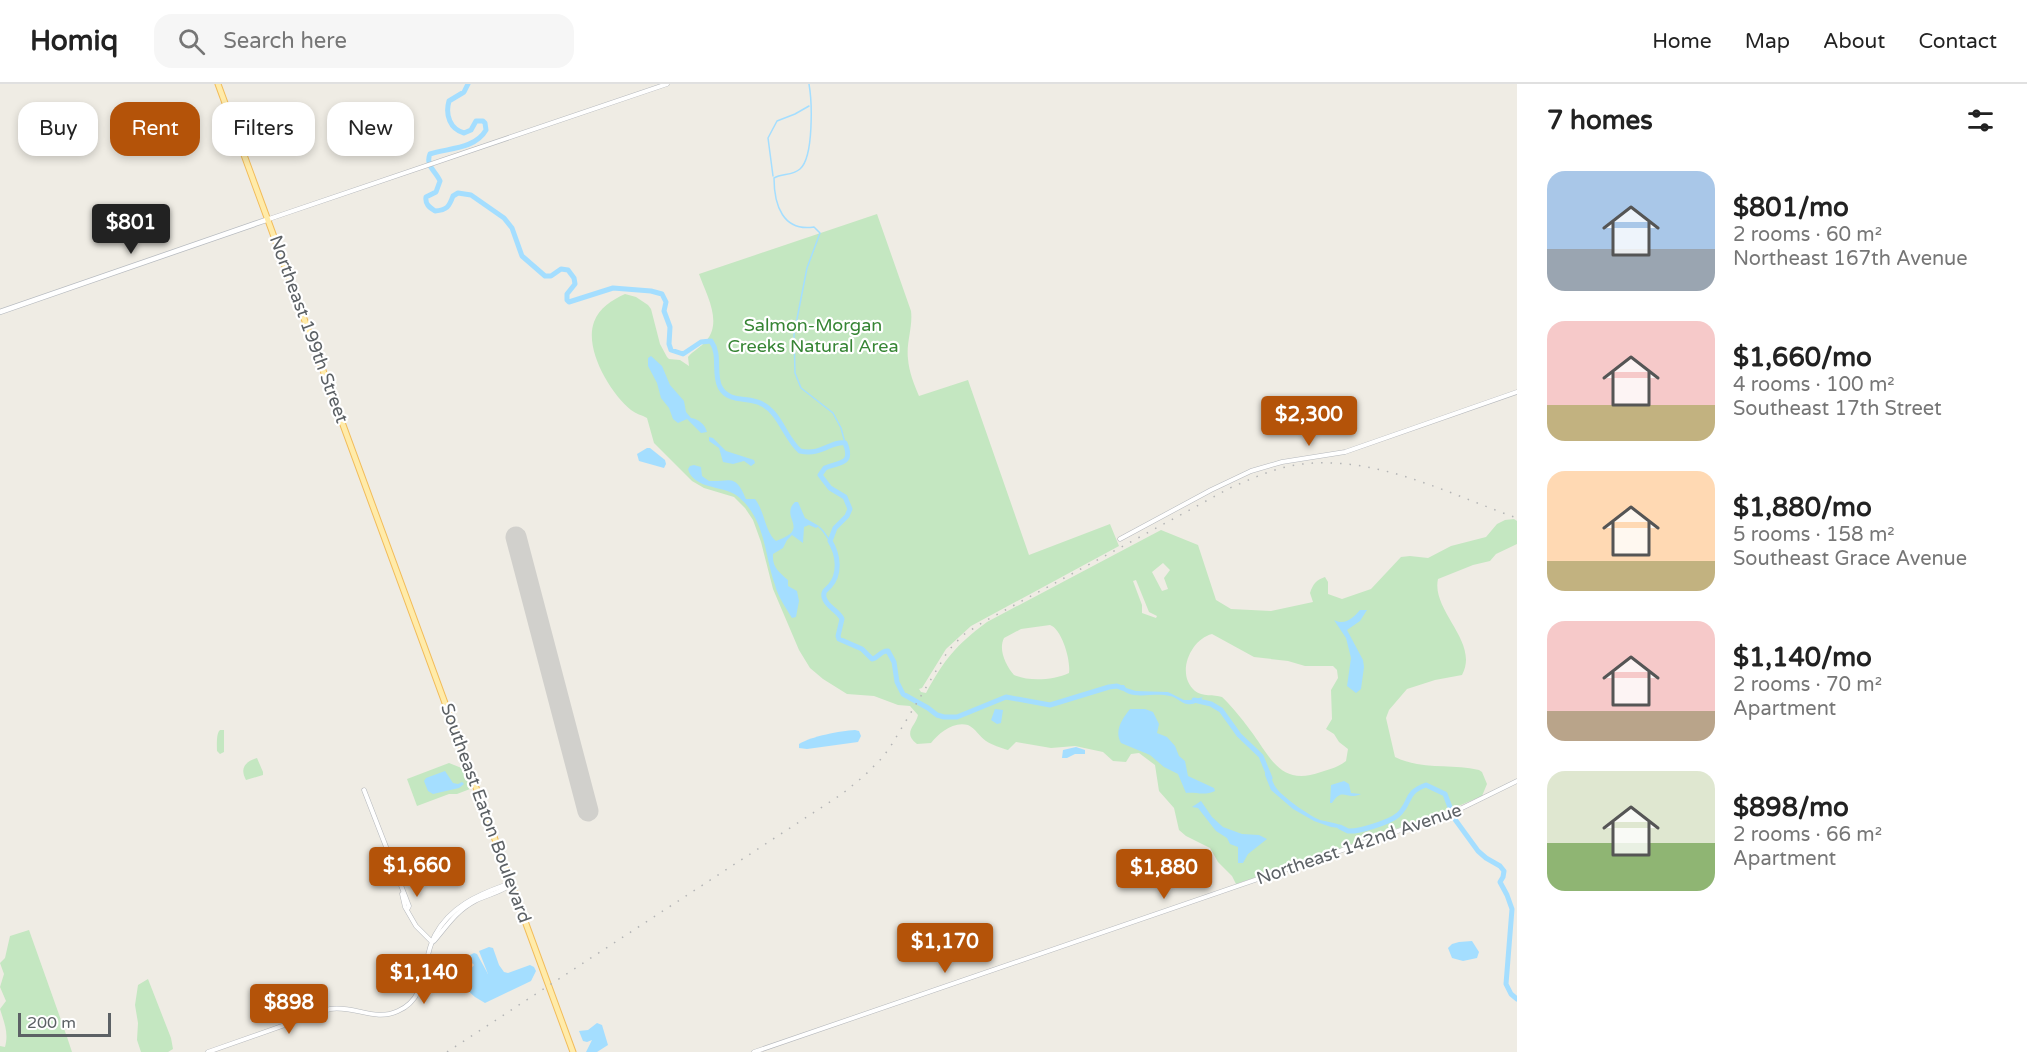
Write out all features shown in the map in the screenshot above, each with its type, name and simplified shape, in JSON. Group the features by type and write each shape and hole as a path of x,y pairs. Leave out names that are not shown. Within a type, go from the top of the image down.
{"main road":[{"name":"Northeast 199th Street","path":"218,84 399,573"},
{"path":"0,312 268,219"},
{"name":"Southeast Eaton Boulevard","path":"399,573 573,1052"}],"street":[{"path":"268,219 667,84"},
{"path":"1119,539 1251,471 1282,462 1345,452 1517,392"},
{"name":"Northeast 142nd Avenue","path":"754,1052 1448,814 1517,782"},
{"path":"364,790 408,908 418,930 433,942"},
{"path":"208,1052 333,1008 349,1008 374,1015 399,1011 410,1004 419,992 434,936 445,920 465,903 487,892 511,885"}],"green space":[{"name":"Salmon-Morgan Creeks Natural Area","path":"877,214 911,311 908,359 919,396 968,380 1029,555 1110,524 1119,546 971,626 946,649 922,688 919,689 921,692 926,693 952,654 987,622 1161,530 1198,545 1216,600 1231,609 1271,611 1313,602 1310,593 1312,587 1325,577 1328,582 1328,594 1342,599 1371,589 1401,557 1428,558 1451,546 1486,537 1497,524 1505,520 1517,521 1517,544 1496,554 1490,561 1438,579 1441,603 1465,651 1466,663 1462,675 1435,680 1407,689 1389,710 1386,718 1395,757 1416,764 1479,770 1487,784 1482,796 1442,813 1236,884 1210,848 1179,830 1174,808 1159,791 1155,765 1139,753 1131,754 1126,762 1113,761 1103,752 1075,746 1051,748 1016,742 1008,750 988,742 971,726 962,724 947,729 931,743 917,744 910,732 918,715 910,706 898,705 874,696 847,694 810,668 799,650 773,589 761,542 753,520 745,508 734,497 704,488 692,481 654,443 647,418 633,411 623,402 607,382 601,370 593,345 594,322 606,305 625,294 636,297 651,309 660,344 667,357 680,360 689,366 688,357 706,341 713,325 712,308 699,274","holes":["1163,563 1170,570 1164,578 1168,589 1162,591 1152,572","1136,580 1149,612 1157,616 1156,618 1142,613 1142,605 1133,581","1050,625 1054,628 1065,646 1069,673 1042,679 1027,679 1014,675 1004,658 1002,643 1004,638 1021,629","1212,634 1254,657 1288,661 1305,666 1333,666 1337,670 1338,678 1331,690 1332,719 1326,729 1348,749 1346,761 1321,772 1299,776 1283,771 1276,765 1241,718 1222,697 1198,693 1189,684 1186,676 1188,658 1204,637"]},
{"path":"220,730 224,730 224,752 220,754 217,751 217,743"},
{"path":"257,758 263,775 246,780 243,772 244,766"},
{"path":"449,763 464,769 470,789 417,806 407,779"},
{"path":"29,930 72,1052 0,1052 0,1046 5,1047 6,1028 0,1009 6,1001 0,987 4,974 0,963 5,958 10,936"},
{"path":"148,979 171,1038 173,1049 168,1052 141,1052 137,1040 138,1023 135,1005 138,985"}],"water":[{"path":"651,356 662,366 670,385 684,401 686,412 691,418 701,422 707,432 701,433 687,419 678,423 673,419 669,408 661,398 657,383 648,366 648,358"},
{"path":"709,437 726,451 754,460 755,463 751,466 744,461 733,464 723,462 719,448 709,441"},
{"path":"647,448 665,460 664,468 639,461 637,454"},
{"path":"694,465 701,467 702,476 709,481 735,482 746,499 755,499 769,532 776,541 793,530 790,511 795,502 798,502 805,518 819,526 804,527 803,543 792,535 783,548 773,554 777,569 788,580 788,586 797,591 799,601 796,617 792,618 778,594 761,532 752,512 734,494 700,483 695,479 688,469"},
{"path":"1360,610 1367,610 1360,621 1347,630 1363,660 1364,667 1361,689 1356,693 1347,686 1351,658 1346,638 1334,620 1345,622"},
{"path":"1117,685 1124,685 1136,691 1168,692 1184,700 1203,697 1196,703 1187,704 1170,696 1129,694"},
{"path":"995,709 1003,710 1001,723 997,724 991,720"},
{"path":"1130,709 1145,709 1153,712 1159,724 1157,733 1167,737 1175,746 1179,756 1185,761 1188,776 1214,788 1215,791 1204,794 1186,793 1178,774 1164,767 1150,755 1121,743 1119,730"},
{"path":"859,731 861,736 858,742 807,749 799,748 799,744 811,739"},
{"path":"1076,747 1085,750 1085,754 1062,758 1063,750"},
{"path":"445,771 453,783 462,782 464,784 459,788 433,794 428,791 424,781 426,778"},
{"path":"1269,772 1277,789 1297,806 1320,820 1347,829 1331,827 1314,821 1293,809 1271,790 1265,775"},
{"path":"1344,781 1349,784 1351,793 1361,794 1339,795 1330,803 1331,785"},
{"path":"1201,801 1212,817 1223,827 1267,839 1248,854 1243,863 1238,863 1238,847 1230,844 1227,838 1216,831 1198,808 1192,807"},
{"path":"1472,941 1479,952 1477,958 1463,961 1452,958 1448,948 1452,944"},
{"path":"489,947 493,948 504,972 508,973 530,965 536,971 531,981 485,1003 459,983 474,965 466,957 474,953 477,954 488,974 479,951"},
{"path":"597,1023 602,1025 608,1045 597,1052 586,1052 592,1040 583,1041 579,1031 588,1030"}],"waterway":[{"path":"468,84 464,92 449,101 450,121 455,128 464,133 471,130 476,121 483,121 486,130 475,141 461,147 430,154 430,165 440,181 436,192 426,197 429,207 435,211 442,210 458,193 471,195 504,218 512,228 522,256 545,276 551,276 561,269 568,270 575,284 567,294 569,302 613,288 662,294 666,302 664,311 670,327 671,350 683,354 701,342 711,341 716,352 718,382 724,392 734,398 757,402 768,408 800,451 820,450 845,443 848,455 844,462 825,468 820,475 830,488 845,497 850,509 847,516 835,528 830,541 835,552 837,569 824,595 827,603 842,619 839,639 862,649 872,659 888,651 894,662 897,682 903,694 944,717 957,717 1006,697 1050,705 1109,687 1122,688"},
{"path":"809,84 810,141 805,163 794,173 774,178 774,188 778,207 788,221 803,227 814,227 820,233 807,268 794,334 795,373 801,388 833,413 841,428 845,443"},
{"path":"773,176 768,138 777,121 809,106"},
{"path":"819,527 830,541"},
{"path":"1194,700 1211,704 1221,710 1239,735 1261,756 1270,778"},
{"path":"1340,827 1353,831 1388,821 1398,815 1414,791 1426,785 1445,794 1454,818 1478,851 1504,871 1500,882 1512,909 1506,984 1511,994 1517,999"}],"runway":[{"path":"516,537 588,811"}],"railway":[{"path":"447,1052 842,794 883,757 948,651 963,635 1230,488 1295,465 1324,463 1353,465 1409,478 1517,518"}]}
